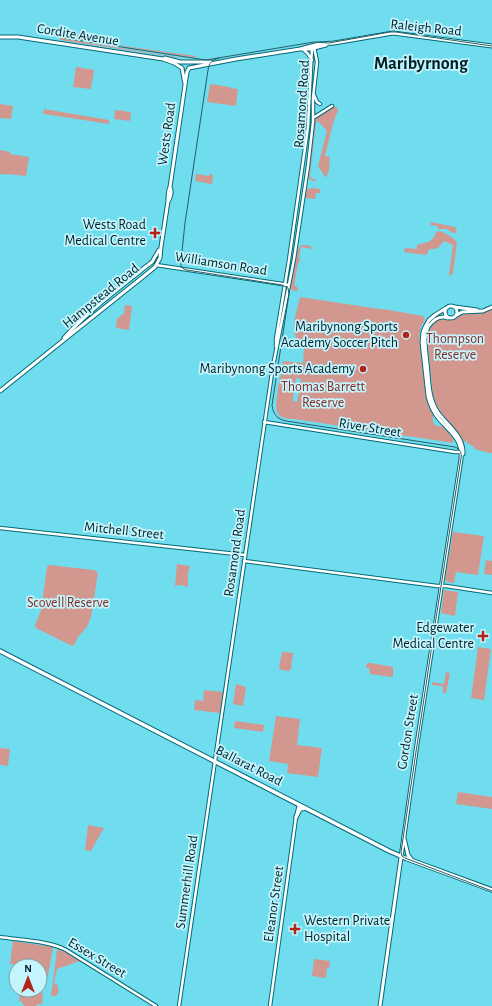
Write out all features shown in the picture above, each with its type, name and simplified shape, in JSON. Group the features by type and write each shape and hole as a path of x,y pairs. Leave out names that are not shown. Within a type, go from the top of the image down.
{"highway":[{"name":"Ballarat Road","path":"0,651 401,856 492,890"},
{"path":"296,816 300,809 307,808"}],"main road":[{"name":"Raleigh Road","path":"189,69 219,62 390,33 492,46"},
{"name":"Cordite Avenue","path":"0,37 18,36 186,62"},
{"name":"Cordite Avenue","path":"153,57 171,62 182,68"},
{"name":"Raleigh Road","path":"186,62 219,62"},
{"path":"186,62 189,64 189,69 185,70 182,68 182,65 186,62"},
{"name":"Wests Road","path":"182,68 185,85"},
{"name":"Wests Road","path":"156,265 160,257 168,201 168,191 170,187 185,85 189,69"},
{"name":"Wests Road","path":"150,264 161,247"},
{"name":"Williamson Road","path":"150,264 156,265"},
{"name":"Hampstead Road","path":"59,343 82,319 150,264"},
{"name":"Hampstead Road","path":"0,391 156,265"},
{"path":"451,306 477,310 492,307 480,312 462,312 452,318 448,318 445,314 446,308 451,306"},
{"path":"455,307 457,312 456,316"},
{"name":"Gordon Street","path":"446,308 429,320 424,329 422,339 429,400 439,419 456,437 462,451"},
{"name":"Gordon Street","path":"380,1006 401,856 461,462 462,445 459,438 439,415 434,406 426,358 425,338 427,329 433,321 442,317 448,318"},
{"path":"404,836 408,857 411,860"}],"street":[{"name":"Rosamond Road","path":"276,348 276,339 308,122 313,47"},
{"name":"Rosamond Road","path":"214,761 264,422 276,348 295,253 305,183 313,118 313,98 316,70 316,59 313,47"},
{"path":"302,49 309,54 312,61"},
{"path":"310,81 315,82"},
{"path":"314,91 316,100 320,104"},
{"path":"313,118 332,106"},
{"path":"300,183 305,183"},
{"name":"Williamson Road","path":"156,265 289,285"},
{"path":"283,291 287,292"},
{"name":"River Street","path":"264,422 448,451 462,451"},
{"name":"Mitchell Street","path":"0,528 245,555"},
{"path":"244,561 492,593"},
{"name":"Summerhill Road","path":"179,1006 214,761"},
{"name":"Eleanor Street","path":"270,1006 296,816 299,804"},
{"name":"Essex Street","path":"0,937 58,946 156,1006"}],"green space":[{"path":"62,33 85,36 103,43 196,57 62,37 69,40 195,60 193,60 60,40"},
{"path":"76,67 94,70 91,89 73,87"},
{"path":"210,84 238,89 236,106 207,102"},
{"path":"0,104 13,106 11,119 0,118"},
{"path":"332,106 337,107 338,111 334,120 325,156 330,157 330,167 326,178 318,166 327,131 318,121 316,123 310,175 311,178 316,180 315,182 309,179 308,166 313,118"},
{"path":"44,109 109,120 109,124 44,114"},
{"path":"115,110 131,112 130,121 114,119"},
{"path":"0,150 10,152 10,154 29,157 26,176 0,174"},
{"path":"196,174 209,176 212,174 212,184 195,181"},
{"path":"313,188 320,189 321,193 316,193 315,199 304,198 305,191"},
{"path":"431,222 455,227 457,230 453,233 446,229 438,229 438,226 430,225"},
{"path":"438,231 446,233 457,242 453,273 450,276 453,245 444,241 438,248 428,250 428,253 425,255 404,252 405,248 417,249 417,245 430,241"},
{"path":"303,245 311,246 312,249 301,247 299,259 301,259 298,263 294,286 296,285 298,290 295,291 290,287 298,249"},
{"name":"Maribynong Sports Academy","path":"300,297 423,316 425,320 421,326 419,336 426,397 433,415 433,422 435,425 443,427 453,438 453,443 283,418 278,414 276,402 280,376 286,377 281,376 283,361 303,363 304,348 299,343 294,331 295,318","holes":["296,378 301,379 297,402 293,401 291,414"]},
{"path":"125,305 132,306 129,330 116,328 117,319 124,313"},
{"name":"Thompson Reserve","path":"492,309 492,453 489,453 475,449 467,443 467,440 466,442 463,442 460,435 437,406 433,396 428,332 437,320 453,320 458,316 465,314 482,313"},
{"path":"453,532 484,536 478,575 456,572 454,583 447,582 445,579"},
{"path":"486,560 492,561 492,575 484,574"},
{"path":"177,564 190,566 188,574 188,587 181,585 175,586"},
{"name":"Scovell Reserve","path":"49,565 94,570 98,573 91,617 87,627 72,646 36,628 35,625 41,610 47,567"},
{"path":"444,590 458,592 455,616 441,613"},
{"path":"478,647 491,649 484,700 471,698"},
{"path":"282,652 293,653 291,669 289,671 281,670 279,668"},
{"path":"367,663 393,667 393,676 370,674 369,668 366,668"},
{"path":"446,672 450,673 446,693 443,693 443,686 432,685 432,682 444,684"},
{"path":"236,684 246,687 243,706 233,704"},
{"path":"204,690 223,692 220,713 194,710 195,700 203,701"},
{"path":"276,716 300,719 297,745 322,748 318,777 287,773 288,764 269,761"},
{"path":"235,721 264,725 263,732 234,728"},
{"path":"0,748 10,749 8,766 0,765"},
{"path":"458,792 492,797 492,809 456,804"},
{"path":"88,825 104,828 91,851 85,850"},
{"path":"13,941 53,947 48,976 48,958 11,958"},
{"path":"57,949 80,961 57,969 54,983 57,985 59,991 56,996 51,996"},
{"path":"314,959 330,961 329,968 327,968 326,978 312,976"},
{"path":"19,998 43,998 42,1005 38,1004 36,1006 24,1006 21,1001 19,1001"}],"tram line":[{"path":"63,38 206,60 314,42 329,43 390,32 492,46"},
{"path":"219,58 211,62 208,70 185,223 181,267 187,270 282,285 288,288 289,294 272,405 274,413 280,419 455,447 461,453 401,852 402,856 405,858 492,891"}],"place":[{"name":"Wests Road Medical Centre","path":"155,233"},
{"name":"Maribynong Sports Academy Soccer Pitch","path":"406,335"},
{"name":"Maribynong Sports Academy","path":"363,369"},
{"name":"Edgewater Medical Centre","path":"483,636"},
{"name":"Western Private Hospital","path":"295,929"}],"district":[{"name":"Maribyrnong","path":"421,64"}],"park label":[{"name":"Thomas Barrett Reserve","path":"323,396"}]}
